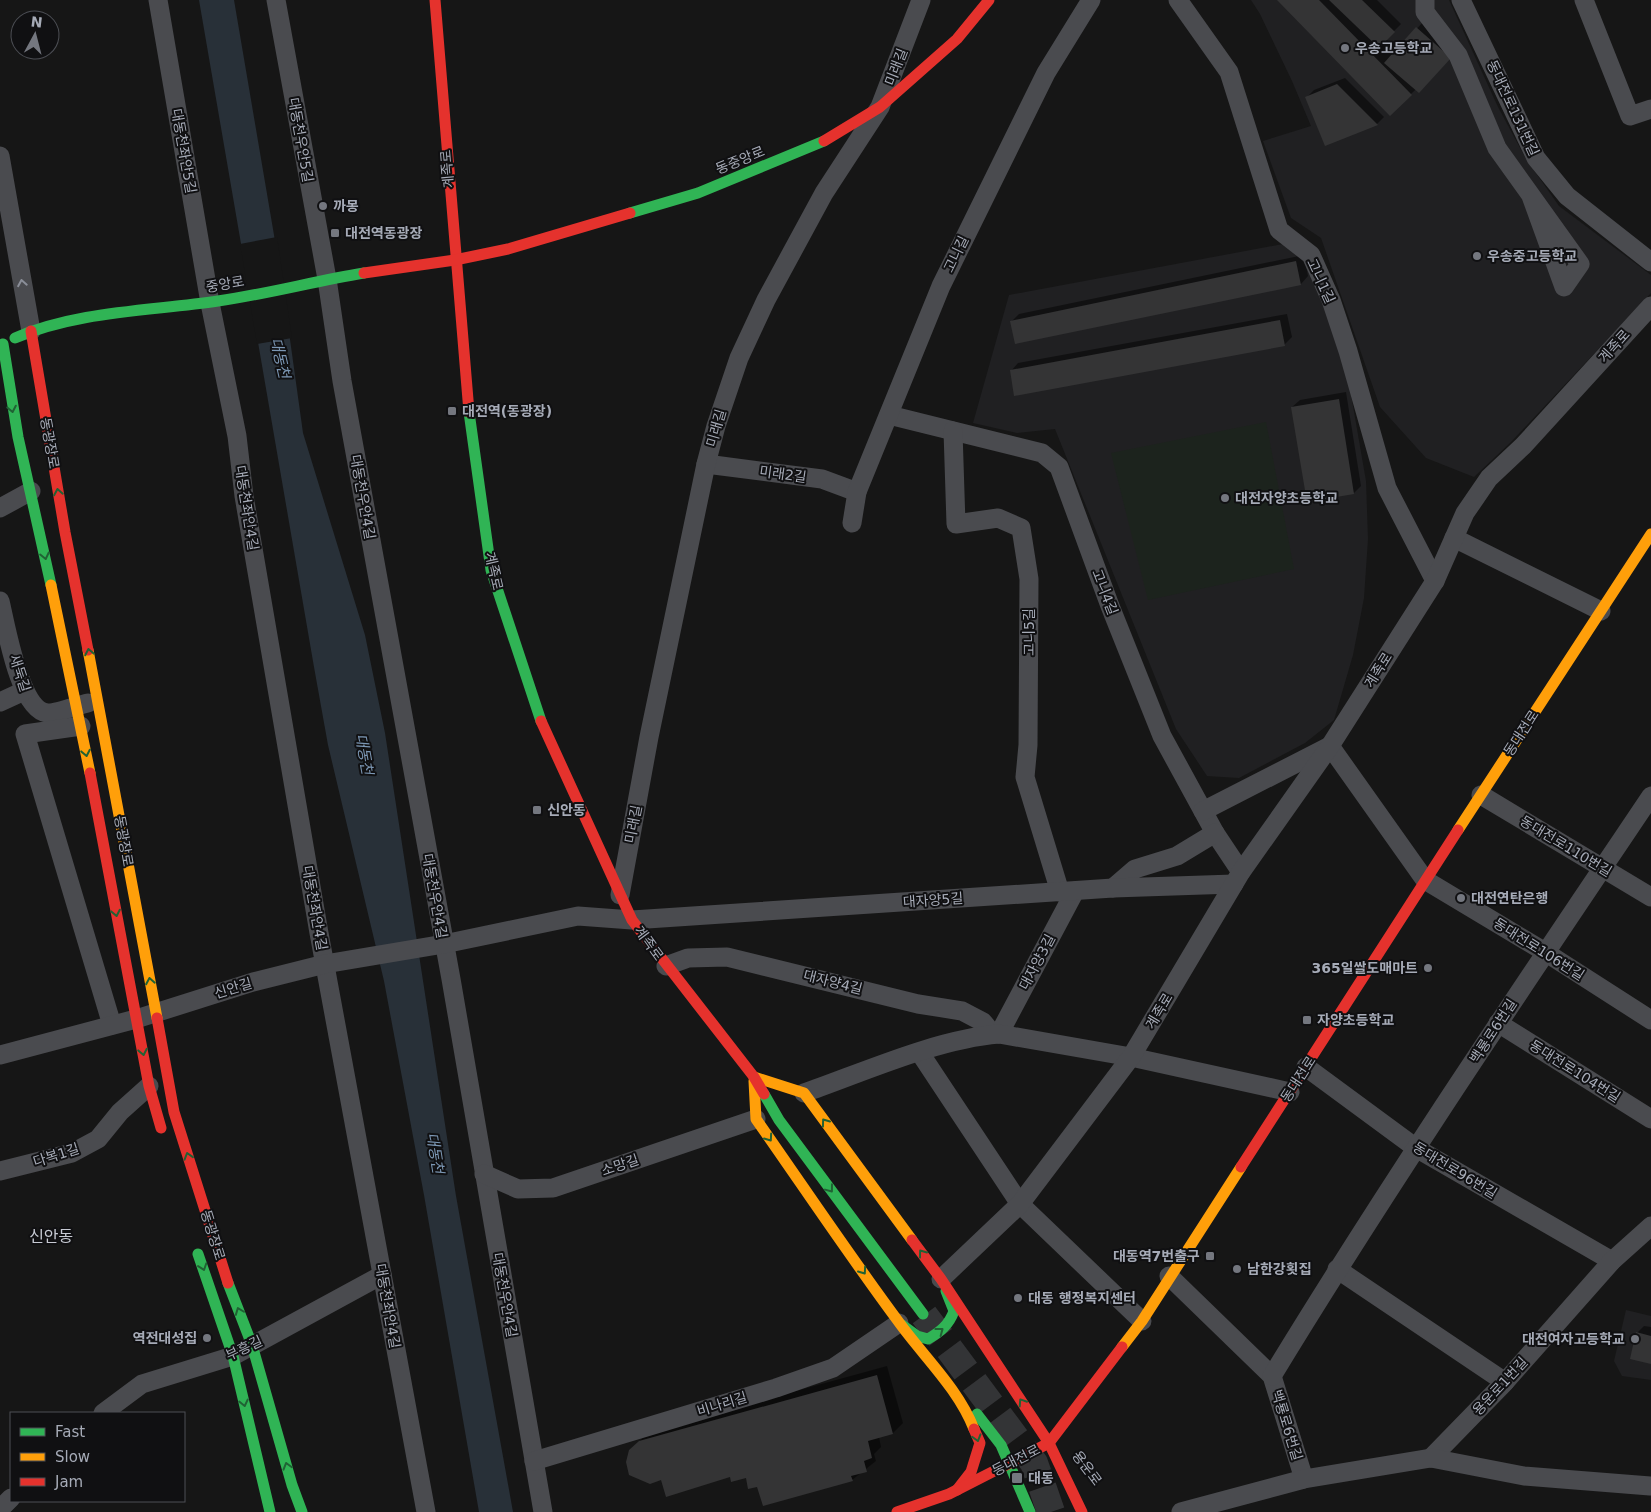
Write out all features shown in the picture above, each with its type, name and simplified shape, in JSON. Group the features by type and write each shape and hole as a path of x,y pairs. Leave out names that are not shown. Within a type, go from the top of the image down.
{"main road":[{"name":"계족로","path":"435,0 469,412 491,570 539,716 632,920 754,1077 779,1120 923,1314"},
{"name":"동중앙로","path":"455,260 508,250 698,193 818,145 880,107 957,39 989,0"},
{"name":"중앙로","path":"1,341 31,331 89,318 215,302 323,280 455,260"},
{"name":"동광장로","path":"31,331 65,532 174,1112 223,1270 252,1345 302,1512"},
{"name":"동광장로","path":"1,341 11,406 77,705 149,1086 165,1142"},
{"name":"동대전로","path":"896,1512 957,1490 1049,1443 1142,1321 1169,1276 1290,1092 1425,880 1651,534"},
{"name":"계족로","path":"754,1077 780,1099"},
{"path":"957,1490 970,1472 980,1443 970,1418 936,1366 899,1323 756,1119 754,1077 804,1093 942,1280 1049,1443 1082,1512"},
{"name":"동광장로","path":"196,1245 233,1356 270,1512"},
{"path":"899,1323 917,1336 928,1339 942,1331 950,1323 954,1311 942,1280"},
{"path":"936,1366 943,1370 1001,1445 1030,1512"},
{"name":"용운로","path":"1049,1443 1083,1489"}],"street":[{"name":"대동천좌안5길","path":"158,0 215,302"},
{"name":"대동천우안5길","path":"276,0 323,280"},
{"name":"미래길","path":"620,895 649,737 706,464 738,358 766,300 824,193 880,107 921,0"},
{"name":"고니길","path":"852,523 857,492 941,286 1046,73 1091,0"},
{"name":"고니1길","path":"1178,0 1229,72 1279,230 1311,255 1319,273 1348,351 1387,488 1435,581"},
{"path":"1425,0 1425,12 1458,55 1497,148 1532,196"},
{"name":"동대전로131번길","path":"1461,0 1536,158 1568,196 1651,262"},
{"path":"1584,0 1630,116 1651,109"},
{"name":"동광장로","path":"0,156 31,331"},
{"name":"대동천우안4길","path":"323,280 342,381 438,945 484,1174 543,1512"},
{"name":"대동천좌안4길","path":"215,302 237,436 244,496 329,963 382,1275 426,1512"},
{"name":"계족로","path":"942,1280 1020,1204 1131,1057 1237,878 1330,746 1435,581 1465,513 1489,478 1523,446 1651,306"},
{"name":"고니4길","path":"889,415 1042,453 1059,467 1110,606 1162,736 1215,832 1237,878"},
{"name":"고니5길","path":"953,431 956,524 998,518 1021,528 1029,579 1028,745 1025,777 1068,891"},
{"name":"미래2길","path":"706,464 822,479 857,492"},
{"path":"0,508 31,491"},
{"path":"1454,538 1601,611"},
{"name":"새둑길","path":"0,601 24,691 34,707 47,713 98,700"},
{"path":"0,702 24,691"},
{"path":"81,726 25,734 112,1025"},
{"path":"1203,811 1330,746 1425,880"},
{"name":"동대전로110번길","path":"1480,795 1651,897"},
{"name":"백룡로6번길","path":"1304,1480 1272,1376 1338,1269 1498,1022 1651,796"},
{"path":"1113,888 1135,869 1177,856 1215,832"},
{"name":"대자양5길","path":"632,920 1237,878"},
{"name":"동대전로106번길","path":"1425,880 1545,952 1651,1020"},
{"name":"대자양3길","path":"996,1034 1068,891"},
{"path":"438,945 578,916 632,920"},
{"name":"신안길","path":"0,1055 136,1019 253,982 329,963 438,945"},
{"name":"대자양4길","path":"666,966 688,958 727,958 918,1004 962,1011 983,1022 996,1034"},
{"name":"동대전로104번길","path":"1498,1022 1651,1119"},
{"path":"804,1093 920,1053 981,1035 996,1034 1131,1057 1290,1092"},
{"path":"920,1053 1020,1204 1142,1321"},
{"name":"동대전로96번길","path":"1306,1067 1416,1148 1612,1261"},
{"name":"다복1길","path":"0,1172 72,1153 98,1139 120,1112 149,1086"},
{"name":"소망길","path":"484,1174 518,1189 553,1188 756,1119"},
{"name":"용운로1번길","path":"1431,1458 1505,1382 1612,1261 1651,1226"},
{"path":"1338,1269 1505,1382"},
{"name":"부흥길","path":"104,1412 142,1384 155,1378 233,1356 382,1275"},
{"path":"1169,1276 1272,1376"},
{"name":"비나리길","path":"534,1461 776,1388 833,1368 899,1323"},
{"path":"1181,1512 1304,1480 1431,1458 1524,1476 1650,1486"},
{"path":"0,1509 10,1499"}],"shaded area":[{"name":"우송중고등학교","path":"1251,0 1449,0 1498,107 1526,159 1559,206 1651,275 1651,293 1511,442 1474,477 1426,458 1380,407 1321,238 1291,218 1263,141 1311,126 1292,81 1260,14"},
{"name":"대전자양초등학교","path":"1283,244 1307,261 1344,354 1366,481 1368,539 1364,598 1353,655 1334,720 1305,743 1239,778 1207,776 1176,729 1055,429 1017,433 973,423 1009,295"},
{"path":"1266,422 1294,569 1148,600 1111,453"},
{"name":"대전여자고등학교","path":"1626,1310 1651,1316 1651,1380 1622,1376 1614,1361"}],"water":[{"name":"대동천","path":"199,0 234,0 282,282 303,433 365,635 385,733 456,1196 513,1512 479,1512 424,1195 384,981 328,745"}],"pier":[{"path":"277,237 292,338 257,344 240,244"}],"building":[{"name":"우송고등학교","path":"1277,0 1319,0 1412,95 1390,116"},
{"path":"1329,0 1362,0 1395,32 1379,48"},
{"path":"1416,27 1451,58 1419,93 1384,63"},
{"path":"1337,84 1378,125 1325,146 1305,97"},
{"path":"1296,261 1301,285 1015,344 1010,321"},
{"path":"1280,320 1285,346 1014,396 1010,370"},
{"path":"1339,399 1354,494 1307,502 1291,407"},
{"path":"1636,1332 1651,1336 1651,1364 1630,1359"},
{"path":"877,1375 893,1434 868,1441 872,1458 864,1461 867,1472 851,1476 853,1481 763,1506 757,1487 748,1489 746,1478 731,1482 730,1477 666,1497 661,1480 650,1484 629,1475 626,1462 629,1450 639,1441"}],"tunnel":[{"path":"924,1315 1034,1463 1051,1512"}],"traffic: fast":[{"path":"630,213 698,193 824,141"},
{"path":"15,338 63,322 89,317 236,298 364,273"},
{"path":"3,344 18,437 51,585"},
{"path":"469,412 491,570 541,721"},
{"path":"764,1094 779,1120 923,1314"},
{"path":"198,1254 233,1356 270,1512"},
{"path":"228,1283 252,1345 292,1485 302,1512"},
{"path":"902,1325 917,1336 928,1339 940,1331 950,1320 954,1311 946,1291"},
{"path":"977,1414 1001,1445 1030,1512"}],"traffic: slow":[{"path":"1458,830 1651,534"},
{"path":"51,585 90,773"},
{"path":"88,650 157,1018"},
{"path":"754,1077 804,1093 912,1240"},
{"path":"754,1081 756,1119 880,1296 950,1386 974,1429"},
{"path":"1122,1347 1142,1321 1241,1167"}],"traffic: jam":[{"path":"435,0 469,412"},
{"path":"824,141 880,107 957,39 989,0"},
{"path":"364,273 455,260 508,249 630,213"},
{"path":"31,331 65,532 88,650"},
{"path":"541,721 632,920 754,1077 764,1094"},
{"path":"90,773 149,1086 161,1128"},
{"path":"1241,1167 1458,830"},
{"path":"157,1018 174,1112 228,1283"},
{"path":"912,1240 941,1279 1049,1443 1082,1512"},
{"path":"897,1512 949,1494 1049,1443 1122,1347"},
{"path":"957,1490 971,1472 980,1443 974,1429"}],"place":[{"name":"우송고등학교","path":"1345,48"},
{"name":"까몽","path":"323,206"},
{"name":"대전역동광장","path":"335,233"},
{"name":"우송중고등학교","path":"1477,256"},
{"name":"대전역(동광장)","path":"452,411"},
{"name":"대전자양초등학교","path":"1225,498"},
{"name":"신안동","path":"537,810"},
{"name":"대전연탄은행","path":"1461,898"},
{"name":"365일쌀도매마트","path":"1428,968"},
{"name":"자양초등학교","path":"1307,1020"},
{"name":"대동역7번출구","path":"1210,1256"},
{"name":"남한강횟집","path":"1237,1269"},
{"name":"대동 행정복지센터","path":"1018,1298"},
{"name":"역전대성집","path":"207,1338"},
{"name":"대전여자고등학교","path":"1635,1339"},
{"name":"대동","path":"1017,1478"}],"district":[{"name":"신안동","path":"51,1236"}]}
